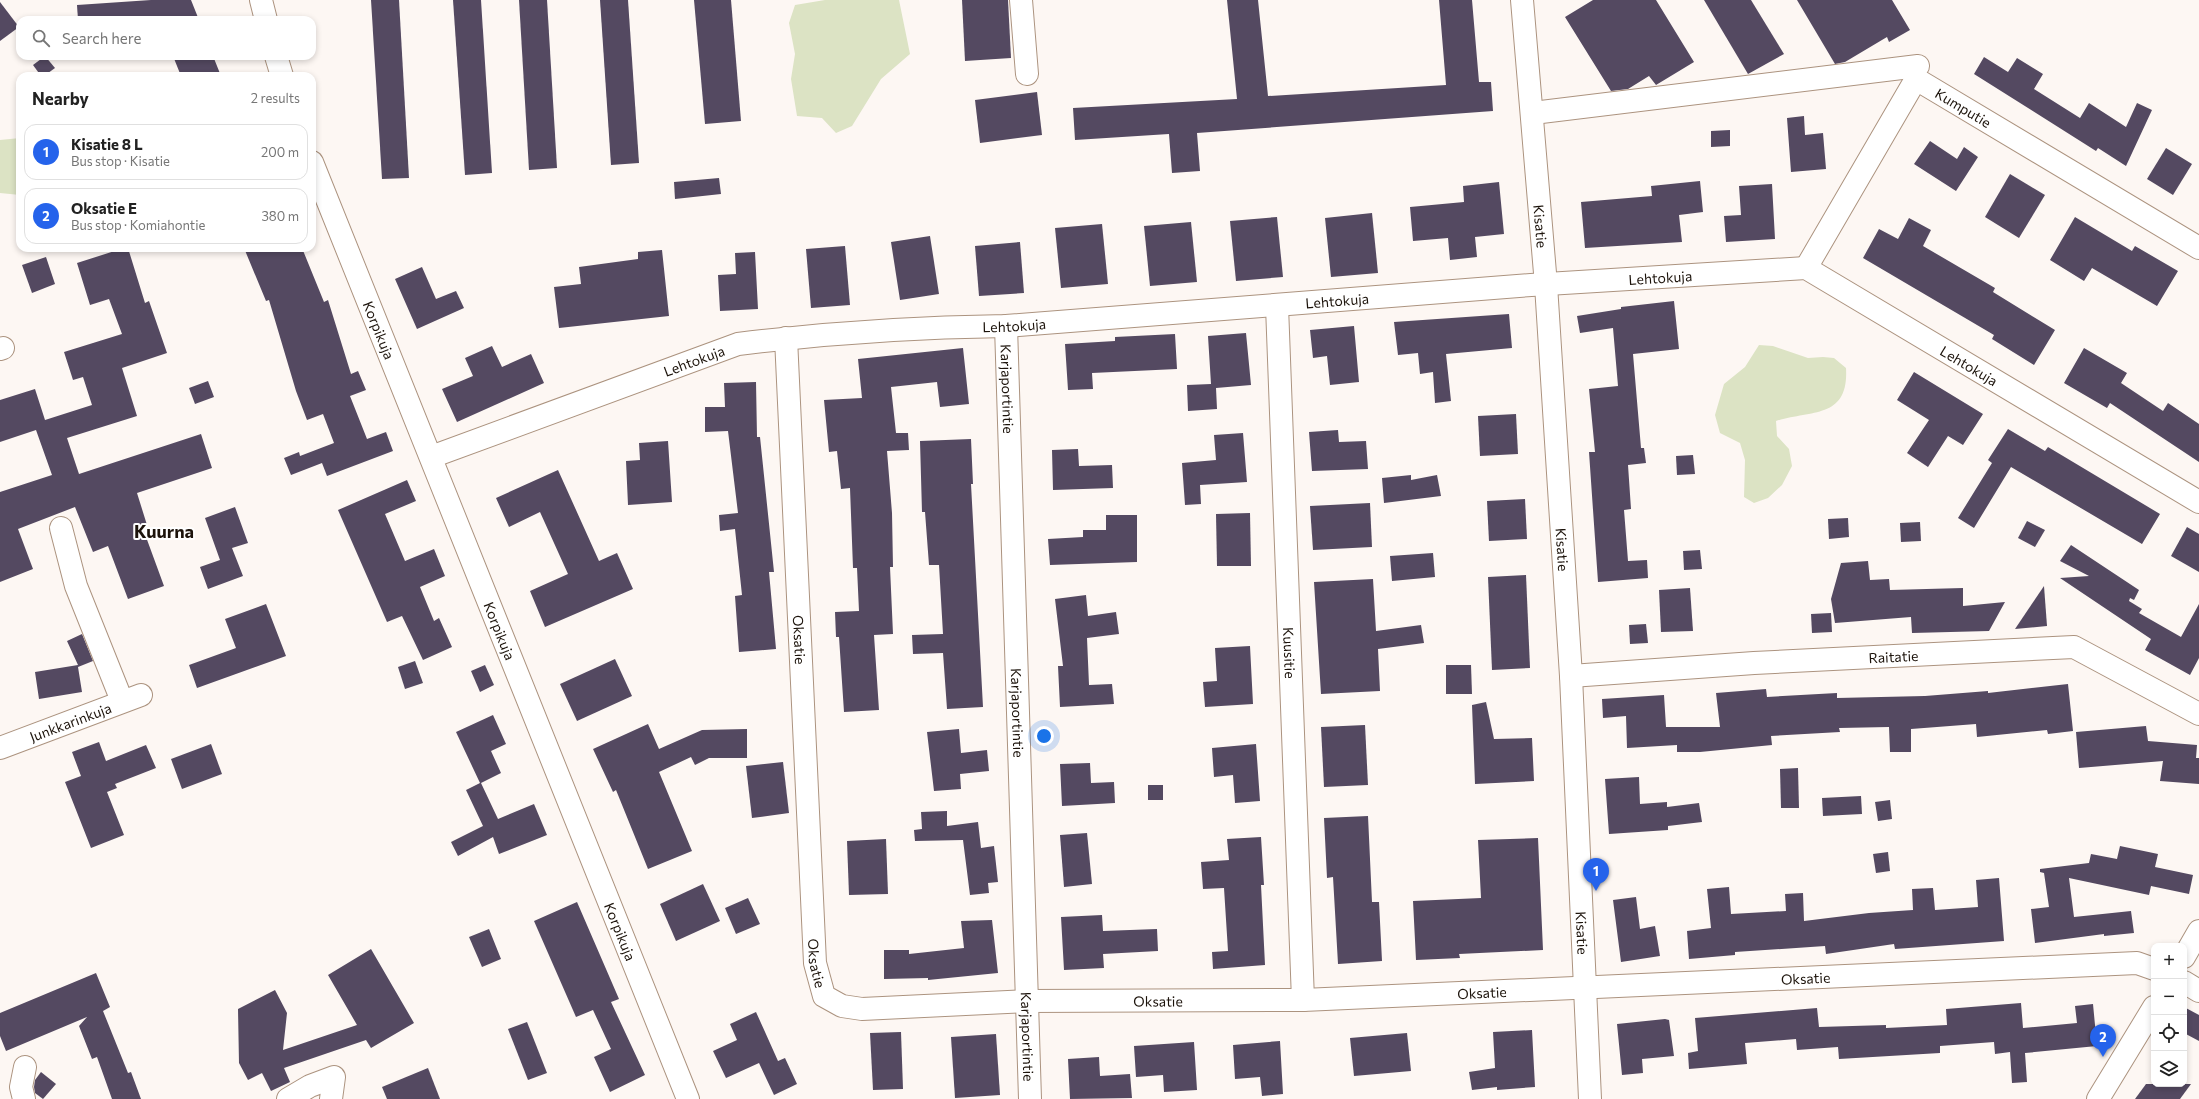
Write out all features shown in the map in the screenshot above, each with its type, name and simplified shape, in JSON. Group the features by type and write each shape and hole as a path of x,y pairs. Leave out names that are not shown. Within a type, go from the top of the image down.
{"street":[{"path":"261,0 265,16"},
{"path":"1021,0 1027,74"},
{"name":"Kisatie","path":"1522,0 1533,113 1546,285 1571,676 1590,1099"},
{"path":"277,60 281,72"},
{"path":"1533,113 1918,66"},
{"name":"Kumputie","path":"1806,268 1916,79 2199,248"},
{"name":"Korpikuja","path":"316,172 688,1099"},
{"name":"Lehtokuja","path":"431,457 738,344 786,338 961,327 1006,326 1546,285 1806,268 2199,502"},
{"name":"Kuusitie","path":"1277,306 1303,1000"},
{"name":"Karjaportintie","path":"1006,326 1030,1099"},
{"name":"Oksatie","path":"786,338 815,963 824,996 842,1006 862,1009 1027,1001 1303,1000 2137,963 2151,968"},
{"name":"Junkkarinkuja","path":"0,748 67,724 131,698 76,586 61,528"},
{"name":"Raitatie","path":"1571,676 1754,663 2074,647 2199,714"},
{"path":"2187,952 2199,931"},
{"path":"2187,984 2199,991"},
{"path":"2098,1099 2151,1012"},
{"path":"24,1099 21,1087 25,1067"},
{"path":"288,1099 310,1086 334,1077 331,1099"}],"green space":[{"path":"825,0 899,0 910,54 881,79 852,126 836,133 822,118 797,116 791,79 795,54 789,23 795,5"},
{"path":"16,138 16,195 0,193 0,140"},
{"path":"1759,345 1773,346 1808,358 1834,358 1846,368 1845,384 1841,396 1835,404 1826,410 1776,421 1777,436 1789,449 1792,466 1782,485 1768,498 1754,503 1744,497 1745,460 1740,443 1720,433 1715,415 1724,384 1745,367"}],"building":[{"path":"151,0 191,0 197,16 78,16 77,5"},
{"path":"371,0 399,0 409,178 382,179"},
{"path":"453,0 481,0 492,173 465,175"},
{"path":"519,0 547,0 557,168 529,170"},
{"path":"600,0 628,0 639,163 611,165"},
{"path":"694,0 731,0 741,121 705,124"},
{"path":"962,0 1008,0 1011,58 965,61"},
{"path":"1227,0 1258,0 1268,96 1446,85 1439,0 1472,0 1479,82 1491,82 1493,111 1197,133 1200,171 1172,173 1169,134 1075,140 1073,108 1237,99"},
{"path":"1593,0 1656,0 1694,62 1656,85 1649,76 1628,89 1611,91 1565,17"},
{"path":"1704,0 1751,0 1784,54 1748,74"},
{"path":"1797,0 1892,0 1910,30 1889,42 1887,37 1845,62 1835,64"},
{"path":"0,2 16,23 16,29 0,41"},
{"path":"1984,57 2008,72 2017,58 2043,74 2034,89 2080,118 2089,103 2126,127 2137,103 2152,110 2126,166 2098,148 2096,151 1974,74"},
{"path":"40,60 48,60 55,68 50,72 38,72 33,65"},
{"path":"175,60 215,60 219,72 179,72"},
{"path":"1037,92 1042,135 980,143 975,100"},
{"path":"1804,116 1805,135 1823,133 1826,169 1791,172 1787,118"},
{"path":"1730,130 1730,146 1711,147 1711,131"},
{"path":"1930,141 1957,159 1964,147 1978,157 1956,191 1914,164"},
{"path":"2166,148 2192,164 2173,195 2147,179"},
{"path":"2010,174 2045,195 2019,238 1985,217"},
{"path":"719,178 721,194 675,199 674,182"},
{"path":"1700,181 1703,212 1679,215 1682,242 1585,248 1581,202 1652,196 1651,186"},
{"path":"1499,182 1504,234 1475,237 1477,257 1450,260 1448,238 1413,241 1410,207 1464,202 1463,186"},
{"path":"1772,184 1775,239 1726,242 1724,216 1741,215 1739,186"},
{"path":"1372,213 1378,273 1331,277 1325,218"},
{"path":"1277,217 1283,277 1236,281 1230,221"},
{"path":"2075,217 2132,251 2135,246 2178,271 2157,306 2092,268 2084,281 2050,260"},
{"path":"1909,218 1931,230 1923,246 1995,288 1993,292 2055,330 2034,365 1992,339 1994,335 1863,258 1879,229 1898,239"},
{"path":"1191,222 1197,282 1150,286 1144,226"},
{"path":"1102,224 1108,284 1061,288 1055,228"},
{"path":"930,236 939,294 900,300 891,242"},
{"path":"1020,242 1024,293 979,296 975,246"},
{"path":"845,246 850,305 811,308 806,249"},
{"path":"662,250 669,316 559,328 554,287 581,284 579,267 638,259 638,252"},
{"path":"111,252 129,252 145,303 149,301 167,353 122,368 137,416 67,438 79,474 201,434 212,468 137,493 147,525 142,526 164,586 128,599 108,546 93,552 75,507 18,529 33,569 0,582 0,492 52,475 36,430 0,442 0,400 35,389 45,420 92,405 83,377 73,380 64,352 122,334 109,299 90,305 77,263"},
{"path":"246,252 304,252 324,302 328,300 351,374 358,371 366,390 350,396 367,439 386,432 393,451 327,476 322,463 291,475 284,458 299,452 300,456 334,443 323,414 307,420 296,391 269,300 266,301"},
{"path":"755,252 758,309 720,311 718,275 736,274 735,253"},
{"path":"46,257 55,284 32,293 22,265"},
{"path":"422,267 436,299 456,291 464,308 417,329 395,279"},
{"path":"1674,301 1679,349 1633,354 1641,448 1644,448 1646,463 1628,465 1631,509 1624,510 1628,561 1647,560 1648,578 1598,582 1589,452 1595,452 1589,389 1618,386 1613,328 1580,333 1577,316 1621,309 1621,307"},
{"path":"1509,314 1512,348 1446,354 1451,401 1435,403 1433,372 1420,374 1418,353 1398,355 1394,322"},
{"path":"1354,326 1359,382 1330,385 1327,356 1313,358 1310,330"},
{"path":"1246,333 1251,385 1216,388 1217,409 1188,411 1187,385 1211,384 1208,336"},
{"path":"1175,334 1177,369 1092,373 1093,389 1068,390 1065,344 1115,341 1115,337"},
{"path":"492,346 502,367 531,354 544,383 457,422 442,389 473,376 465,358"},
{"path":"963,348 969,404 940,407 937,382 891,387 896,433 908,433 909,450 887,451 892,513 893,567 890,567 893,634 874,635 879,710 844,712 839,637 836,637 835,612 859,611 857,568 853,568 850,488 841,489 837,451 829,452 824,400 862,398 858,359"},
{"path":"2084,348 2127,373 2121,383 2163,411 2168,403 2199,424 2199,462 2110,403 2107,408 2064,383"},
{"path":"1914,372 1983,414 1963,445 1948,436 1928,467 1907,453 1929,420 1897,400"},
{"path":"208,381 214,397 195,404 189,388"},
{"path":"756,382 757,437 760,437 774,572 769,572 776,649 739,652 735,596 742,595 735,529 720,531 719,515 738,513 728,431 705,432 705,407 725,407 724,383"},
{"path":"1516,414 1518,454 1480,456 1478,416"},
{"path":"2008,429 2045,451 2048,447 2160,514 2142,544 2011,467 1974,528 1958,518 1992,463 1988,460"},
{"path":"1338,430 1339,442 1366,441 1368,469 1312,471 1309,432"},
{"path":"1243,433 1247,482 1200,485 1201,504 1185,505 1182,463 1216,460 1214,435"},
{"path":"971,439 973,484 971,484 983,707 947,709 943,653 913,654 912,635 943,634 939,565 929,565 925,512 922,512 920,441"},
{"path":"668,441 672,502 628,505 626,461 640,460 639,443"},
{"path":"1078,449 1079,466 1112,465 1113,488 1053,490 1052,450"},
{"path":"1693,455 1695,474 1677,475 1676,456"},
{"path":"558,470 599,561 617,553 633,589 545,627 530,591 568,574 540,512 509,527 496,498"},
{"path":"1411,475 1411,480 1437,475 1441,496 1384,503 1382,478"},
{"path":"407,480 416,501 385,514 405,561 434,549 445,576 420,587 434,621 439,618 452,647 423,660 402,616 387,622 338,510"},
{"path":"1525,499 1527,539 1489,541 1487,501"},
{"path":"1370,503 1372,547 1313,550 1310,506"},
{"path":"235,507 248,543 232,548 243,576 208,589 200,567 220,560 205,518"},
{"path":"1250,513 1251,566 1217,566 1216,514"},
{"path":"1106,515 1137,515 1137,562 1050,565 1048,539 1083,537 1083,530 1106,530"},
{"path":"1848,518 1849,537 1829,539 1828,519"},
{"path":"2027,521 2045,530 2035,547 2018,538"},
{"path":"1920,522 1921,541 1901,542 1900,523"},
{"path":"2187,527 2199,534 2199,572 2171,556"},
{"path":"2071,545 2139,590 2134,600 2130,598 2129,601 2142,609 2139,613 2181,637 2199,604 2199,658 2190,675 2145,650 2151,639 2060,578 2089,576 2060,561"},
{"path":"1700,550 1702,569 1684,570 1683,551"},
{"path":"1433,553 1435,577 1392,581 1390,556"},
{"path":"1868,561 1870,580 1889,579 1890,590 1963,588 1963,606 2005,602 1989,631 1912,633 1911,617 1835,623 1831,599 1841,563"},
{"path":"1526,575 1530,668 1492,670 1488,577"},
{"path":"1373,579 1376,631 1421,625 1424,643 1378,649 1380,691 1321,694 1314,582"},
{"path":"2044,586 2047,626 2015,629"},
{"path":"1690,588 1693,631 1661,632 1659,590"},
{"path":"1086,595 1088,616 1116,612 1119,634 1087,638 1089,685 1112,684 1114,704 1060,707 1058,666 1063,666 1055,599"},
{"path":"266,604 286,656 197,688 189,665 236,648 225,619"},
{"path":"1831,613 1832,632 1812,633 1811,614"},
{"path":"1646,624 1648,643 1630,644 1629,625"},
{"path":"82,634 93,661 78,667 82,692 39,699 35,672 78,665 67,641"},
{"path":"1250,646 1253,704 1205,707 1203,682 1217,681 1215,648"},
{"path":"615,659 632,696 577,721 560,684"},
{"path":"415,661 423,683 405,689 398,667"},
{"path":"485,665 494,685 480,692 471,671"},
{"path":"1446,665 1471,665 1472,694 1446,694"},
{"path":"2068,684 2073,731 2048,734 2047,730 1977,737 1976,724 1911,729 1911,752 1890,752 1889,727 1839,728 1840,732 1771,736 1772,745 1700,752 1677,752 1677,745 1627,748 1626,716 1603,718 1602,699 1664,695 1666,727 1720,727 1716,693 1766,689 1767,697 1837,693 1837,698 1925,696 1988,691 1988,693"},
{"path":"1486,702 1494,739 1532,738 1534,781 1475,784 1472,705"},
{"path":"493,715 506,744 491,751 501,773 481,783 498,819 534,804 547,835 499,854 493,837 458,856 451,842 483,826 466,790 480,783 456,732"},
{"path":"648,724 659,749 702,730 747,729 747,758 709,758 695,765 691,757 659,772 692,851 648,869 616,790 613,792 593,749"},
{"path":"1365,725 1368,785 1324,787 1321,727"},
{"path":"2146,726 2148,741 2197,745 2196,758 2199,758 2199,784 2160,781 2163,761 2079,768 2076,732"},
{"path":"959,729 961,753 987,750 989,771 960,774 961,789 934,791 927,732"},
{"path":"99,742 106,761 146,745 156,768 115,784 117,788 107,792 124,835 91,848 65,782 81,776 72,752"},
{"path":"211,744 222,774 182,789 171,759"},
{"path":"1256,744 1260,801 1235,803 1233,775 1214,777 1212,748"},
{"path":"783,762 789,813 752,818 746,766"},
{"path":"1090,763 1091,783 1114,782 1115,803 1062,806 1060,764"},
{"path":"1798,768 1799,808 1781,808 1780,769"},
{"path":"1639,777 1640,804 1667,802 1667,807 1699,803 1702,822 1668,826 1668,830 1609,834 1605,779"},
{"path":"1148,785 1163,785 1163,800 1148,800"},
{"path":"1861,796 1862,814 1823,816 1822,798"},
{"path":"1890,800 1892,819 1878,821 1875,802"},
{"path":"947,811 947,826 978,822 981,848 994,846 998,882 988,883 989,893 970,895 963,840 915,841 914,830 922,829 921,812"},
{"path":"1368,816 1372,902 1379,902 1382,961 1338,964 1333,877 1327,878 1324,818"},
{"path":"1087,833 1092,884 1064,887 1060,835"},
{"path":"1261,837 1264,885 1261,885 1265,965 1213,969 1212,952 1228,951 1224,888 1203,889 1201,862 1229,860 1227,839"},
{"path":"1538,838 1543,950 1459,954 1460,958 1416,960 1413,901 1481,898 1478,840"},
{"path":"886,839 888,894 849,895 847,841"},
{"path":"2120,846 2158,854 2155,867 2193,875 2189,894 2151,886 2149,895 2069,878 2074,917 2131,911 2134,933 2104,936 2104,934 2035,943 2031,909 2049,907 2044,873 2040,872 2040,869 2089,863 2091,854 2117,859"},
{"path":"1888,852 1890,871 1876,873 1873,854"},
{"path":"1999,878 2004,941 1895,949 1894,944 1826,954 1825,946 1735,952 1735,955 1689,959 1687,931 1711,928 1707,889 1729,887 1731,914 1786,911 1785,894 1803,893 1804,921 1869,913 1913,910 1912,889 1933,888 1935,910 1978,907 1976,880"},
{"path":"703,884 720,921 676,941 660,904"},
{"path":"1636,897 1640,929 1655,926 1660,956 1621,962 1613,900"},
{"path":"748,898 760,924 736,934 725,908"},
{"path":"577,902 619,999 611,1002 645,1075 610,1092 594,1057 611,1049 593,1010 576,1017 534,921"},
{"path":"1102,915 1103,931 1157,929 1158,951 1103,954 1104,968 1064,970 1061,917"},
{"path":"992,920 998,973 928,980 928,978 884,979 884,950 909,950 909,954 964,948 961,921"},
{"path":"489,929 501,959 482,967 469,937"},
{"path":"371,949 414,1023 371,1048 366,1040 284,1068 290,1082 271,1091 262,1073 248,1080 239,1063 238,1009 275,990 287,1013 283,1050 357,1025 328,975"},
{"path":"96,973 110,1007 103,1011 128,1073 131,1072 141,1099 112,1099 97,1057 92,1059 79,1026 87,1017 6,1051 0,1036 0,1013"},
{"path":"2021,1003 2023,1028 2077,1023 2075,1006 2093,1004 2097,1046 2025,1053 2027,1082 2012,1083 2010,1052 1995,1054 1994,1042 1940,1046 1940,1053 1839,1059 1838,1047 1797,1050 1796,1039 1745,1043 1747,1064 1689,1069 1688,1053 1698,1051 1695,1018 1817,1008 1819,1027 1886,1025 1886,1028 1947,1025 1946,1009"},
{"path":"2187,1009 2199,1015 2199,1041 2187,1035"},
{"path":"756,1012 778,1061 785,1058 797,1084 774,1095 759,1063 726,1078 713,1051 737,1040 730,1024"},
{"path":"1665,1019 1669,1020 1674,1056 1642,1059 1643,1073 1622,1075 1617,1024"},
{"path":"527,1022 547,1073 528,1080 508,1029"},
{"path":"1532,1030 1535,1087 1497,1090 1497,1087 1472,1090 1469,1072 1495,1068 1493,1032"},
{"path":"901,1032 903,1089 873,1090 870,1033"},
{"path":"1407,1033 1411,1071 1354,1076 1350,1038"},
{"path":"996,1034 1000,1095 955,1098 951,1037"},
{"path":"1280,1041 1283,1094 1262,1096 1260,1077 1235,1079 1233,1045"},
{"path":"1194,1042 1197,1090 1164,1092 1163,1075 1136,1077 1134,1046"},
{"path":"1099,1057 1100,1076 1130,1074 1132,1098 1070,1099 1068,1059"},
{"path":"428,1068 440,1099 387,1099 382,1087"},
{"path":"41,1072 56,1084 43,1099 35,1093 34,1087 35,1080"},
{"path":"2146,1084 2151,1084 2151,1087 2187,1087 2187,1084 2191,1084 2180,1099 2135,1099"}],"place":[{"name":"Kisatie 8 L","path":"1596,891"},
{"name":"Oksatie E","path":"2103,1057"}],"district":[{"name":"Kuurna","path":"164,531"}]}
